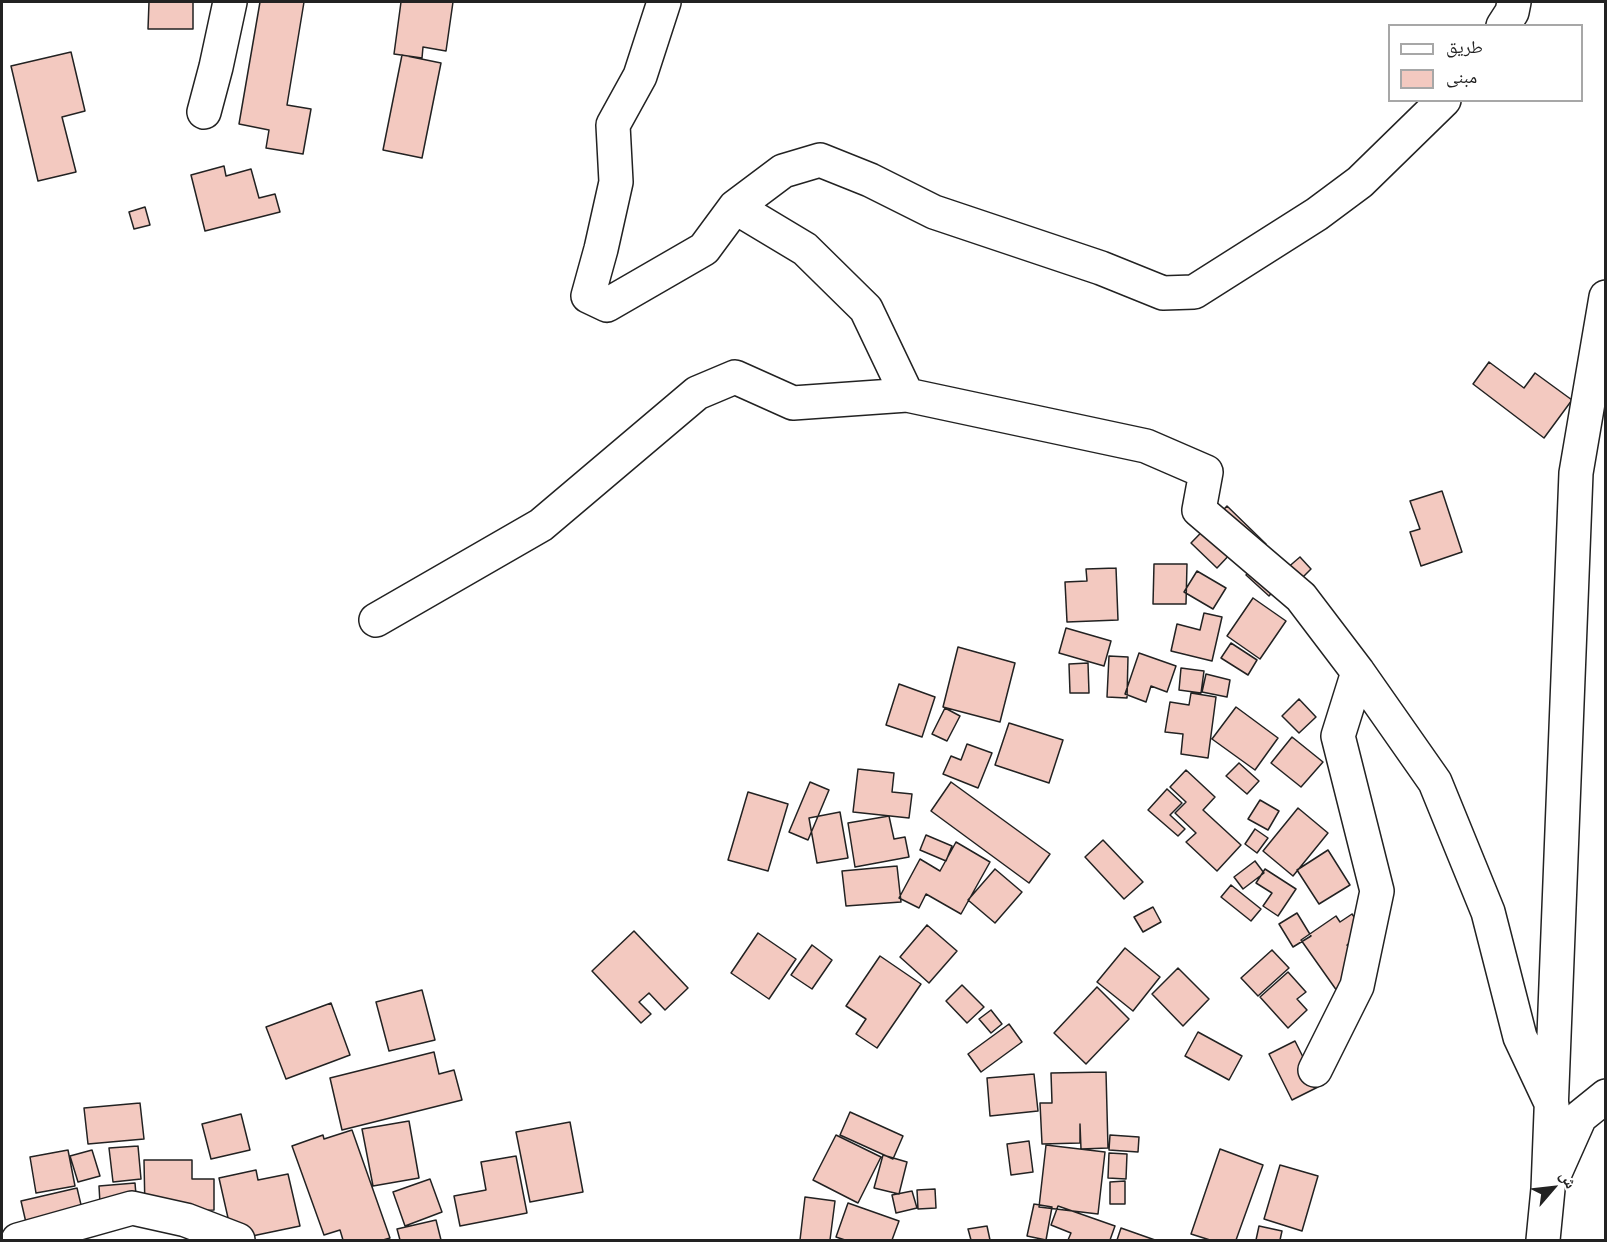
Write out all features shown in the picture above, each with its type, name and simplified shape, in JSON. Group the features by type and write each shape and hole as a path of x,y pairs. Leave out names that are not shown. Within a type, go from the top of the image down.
{"street":[{"path":"204,112 230,2"},
{"path":"664,2 640,76 613,125 615,182 601,249 588,296 607,305 704,249 735,207 783,171 820,160 870,180 934,212 1091,264 1163,293 1194,292 1317,214 1360,183 1442,102"},
{"path":"1504,24 1512,12 1514,2"},
{"path":"735,207 805,249 866,309 907,394"},
{"path":"1543,1240 1548,1189 1566,1111 1576,473 1605,297"},
{"path":"376,620 541,525 697,393 735,377 792,403 907,394 1146,446 1206,472 1199,510 1301,597 1358,672 1436,782 1488,912 1520,1037 1566,1111"},
{"path":"1315,1070 1358,986 1377,891 1338,736 1358,672"},
{"path":"1566,1111 1605,1096"},
{"path":"1529,1240 1548,1189"},
{"path":"18,1240 132,1208 186,1220 238,1240"}],"building":[{"path":"149,2 193,2 193,29 148,29"},
{"path":"260,2 304,2 287,105 311,109 303,154 266,148 269,130 239,124"},
{"path":"401,2 453,2 446,51 423,47 422,58 394,54"},
{"path":"71,52 85,111 62,117 76,172 38,181 11,66"},
{"path":"402,55 441,63 422,158 383,150"},
{"path":"224,166 226,176 251,169 259,198 275,194 280,212 205,231 191,175"},
{"path":"145,207 150,225 134,229 129,212"},
{"path":"1489,362 1524,388 1535,373 1572,400 1544,438 1473,384"},
{"path":"1442,491 1462,552 1421,566 1410,532 1420,529 1410,501"},
{"path":"1227,506 1266,544 1247,563 1234,550 1217,568 1191,543"},
{"path":"1300,557 1311,569 1298,582 1286,569"},
{"path":"1258,561 1281,582 1269,596 1246,575"},
{"path":"1154,564 1187,564 1186,604 1153,604"},
{"path":"1116,568 1118,620 1067,622 1065,582 1087,581 1086,569"},
{"path":"1197,571 1226,588 1213,609 1184,592"},
{"path":"1253,598 1286,621 1260,659 1227,636"},
{"path":"1204,613 1222,617 1212,661 1171,651 1177,624 1200,630"},
{"path":"1066,628 1111,641 1104,666 1059,653"},
{"path":"1231,643 1257,660 1248,675 1221,658"},
{"path":"958,647 1015,663 1000,722 943,707"},
{"path":"1139,653 1176,666 1167,692 1151,686 1146,702 1125,694"},
{"path":"1109,656 1128,657 1127,698 1107,697"},
{"path":"1088,663 1089,693 1070,693 1069,664"},
{"path":"1181,668 1204,671 1201,693 1179,690"},
{"path":"1206,674 1230,680 1227,697 1202,692"},
{"path":"899,684 935,697 922,737 886,725"},
{"path":"1191,693 1216,697 1208,758 1181,754 1183,734 1165,732 1170,702 1189,705"},
{"path":"1299,699 1316,717 1299,733 1282,716"},
{"path":"1236,707 1278,738 1255,770 1212,739"},
{"path":"945,708 960,716 947,741 932,734"},
{"path":"1009,723 1063,740 1049,783 995,765"},
{"path":"1292,737 1323,762 1301,787 1271,763"},
{"path":"967,744 992,753 978,788 943,774 951,756 961,760"},
{"path":"1239,763 1259,781 1247,794 1226,776"},
{"path":"858,769 894,773 892,792 912,794 909,818 853,812"},
{"path":"1186,770 1215,797 1203,810 1241,845 1217,871 1186,842 1196,833 1175,813 1186,802 1170,787"},
{"path":"810,782 829,790 808,840 789,832"},
{"path":"951,782 1050,854 1029,883 931,811"},
{"path":"1167,789 1182,803 1170,815 1185,829 1178,836 1148,810"},
{"path":"748,792 788,804 768,871 728,860"},
{"path":"1260,800 1279,811 1268,830 1248,819"},
{"path":"1298,808 1328,833 1293,876 1263,851"},
{"path":"840,812 848,858 817,863 809,818"},
{"path":"889,816 894,839 905,837 909,857 855,867 848,823"},
{"path":"1255,829 1268,838 1257,853 1245,844"},
{"path":"926,835 952,846 946,861 920,850"},
{"path":"1103,840 1143,882 1124,899 1085,857"},
{"path":"956,842 990,862 961,914 926,894 919,908 899,898 920,859 940,871"},
{"path":"1328,850 1350,885 1319,904 1297,870"},
{"path":"1255,861 1264,873 1243,889 1234,877"},
{"path":"897,866 901,902 846,906 842,871"},
{"path":"995,869 1022,892 995,923 968,900"},
{"path":"1265,869 1296,889 1278,916 1263,906 1272,893 1256,883"},
{"path":"1231,885 1261,909 1251,921 1221,897"},
{"path":"1153,907 1161,922 1143,932 1134,917"},
{"path":"1297,913 1311,936 1293,947 1279,924"},
{"path":"1352,914 1365,932 1347,945 1370,978 1342,998 1301,940 1336,916 1340,922"},
{"path":"927,925 957,951 929,983 900,957"},
{"path":"634,931 688,988 665,1010 649,993 639,1002 651,1014 641,1023 592,971"},
{"path":"758,933 796,959 769,999 731,973"},
{"path":"812,945 832,960 812,989 791,975"},
{"path":"1125,948 1160,977 1133,1011 1097,982"},
{"path":"1272,950 1289,968 1258,996 1241,978"},
{"path":"880,956 921,984 877,1048 856,1034 866,1019 846,1006"},
{"path":"1178,968 1209,999 1183,1026 1152,994"},
{"path":"1288,972 1306,992 1297,999 1307,1010 1288,1028 1260,997"},
{"path":"962,985 984,1007 967,1023 946,1001"},
{"path":"1097,987 1129,1019 1086,1064 1054,1033"},
{"path":"422,990 435,1040 389,1051 376,1002"},
{"path":"331,1003 350,1055 286,1079 266,1027"},
{"path":"991,1010 1002,1024 991,1033 979,1019"},
{"path":"1009,1024 1022,1042 981,1072 968,1054"},
{"path":"1198,1032 1242,1056 1229,1080 1185,1056"},
{"path":"1295,1041 1318,1087 1292,1100 1269,1054"},
{"path":"434,1052 439,1074 454,1070 462,1100 342,1130 330,1078"},
{"path":"1106,1072 1108,1148 1081,1149 1080,1124 1080,1143 1042,1144 1040,1103 1052,1103 1051,1073"},
{"path":"1034,1074 1038,1111 990,1116 987,1078"},
{"path":"140,1103 144,1139 88,1144 84,1108"},
{"path":"850,1112 903,1136 893,1159 840,1135"},
{"path":"241,1114 250,1150 211,1159 202,1124"},
{"path":"409,1121 419,1178 373,1186 362,1129"},
{"path":"570,1122 583,1192 530,1202 516,1132"},
{"path":"352,1130 390,1238 343,1240 340,1230 324,1235 292,1146 323,1135 324,1139"},
{"path":"836,1135 881,1157 858,1203 813,1180"},
{"path":"1110,1135 1139,1137 1138,1152 1109,1150"},
{"path":"1029,1141 1033,1172 1011,1175 1007,1144"},
{"path":"1046,1145 1105,1152 1098,1214 1039,1207"},
{"path":"138,1146 141,1179 113,1182 109,1148"},
{"path":"1220,1149 1263,1165 1236,1240 1210,1240 1191,1234"},
{"path":"68,1150 75,1186 36,1193 30,1157"},
{"path":"92,1150 100,1176 78,1182 70,1156"},
{"path":"1109,1153 1127,1154 1126,1179 1108,1178"},
{"path":"883,1155 907,1162 899,1194 874,1188"},
{"path":"516,1156 527,1213 460,1226 454,1196 486,1190 481,1162"},
{"path":"144,1160 192,1160 192,1179 214,1179 214,1210 145,1211"},
{"path":"1280,1165 1318,1176 1302,1231 1264,1219"},
{"path":"256,1170 258,1180 288,1174 300,1226 233,1240 219,1178"},
{"path":"430,1179 442,1212 405,1226 393,1192"},
{"path":"1125,1181 1125,1204 1110,1204 1110,1182"},
{"path":"135,1183 138,1219 101,1221 99,1186"},
{"path":"77,1188 88,1234 30,1240 21,1201"},
{"path":"935,1189 936,1208 918,1209 917,1190"},
{"path":"912,1191 917,1208 896,1213 892,1195"},
{"path":"805,1197 835,1201 830,1240 800,1240"},
{"path":"848,1203 899,1221 892,1240 845,1240 836,1237"},
{"path":"1034,1204 1052,1207 1046,1240 1027,1236"},
{"path":"1058,1206 1115,1226 1110,1240 1068,1240 1071,1233 1051,1225"},
{"path":"436,1220 441,1240 400,1240 397,1229"},
{"path":"987,1226 990,1240 971,1240 968,1229"},
{"path":"1259,1226 1282,1231 1280,1240 1256,1240"},
{"path":"1121,1228 1155,1240 1117,1240"}]}
